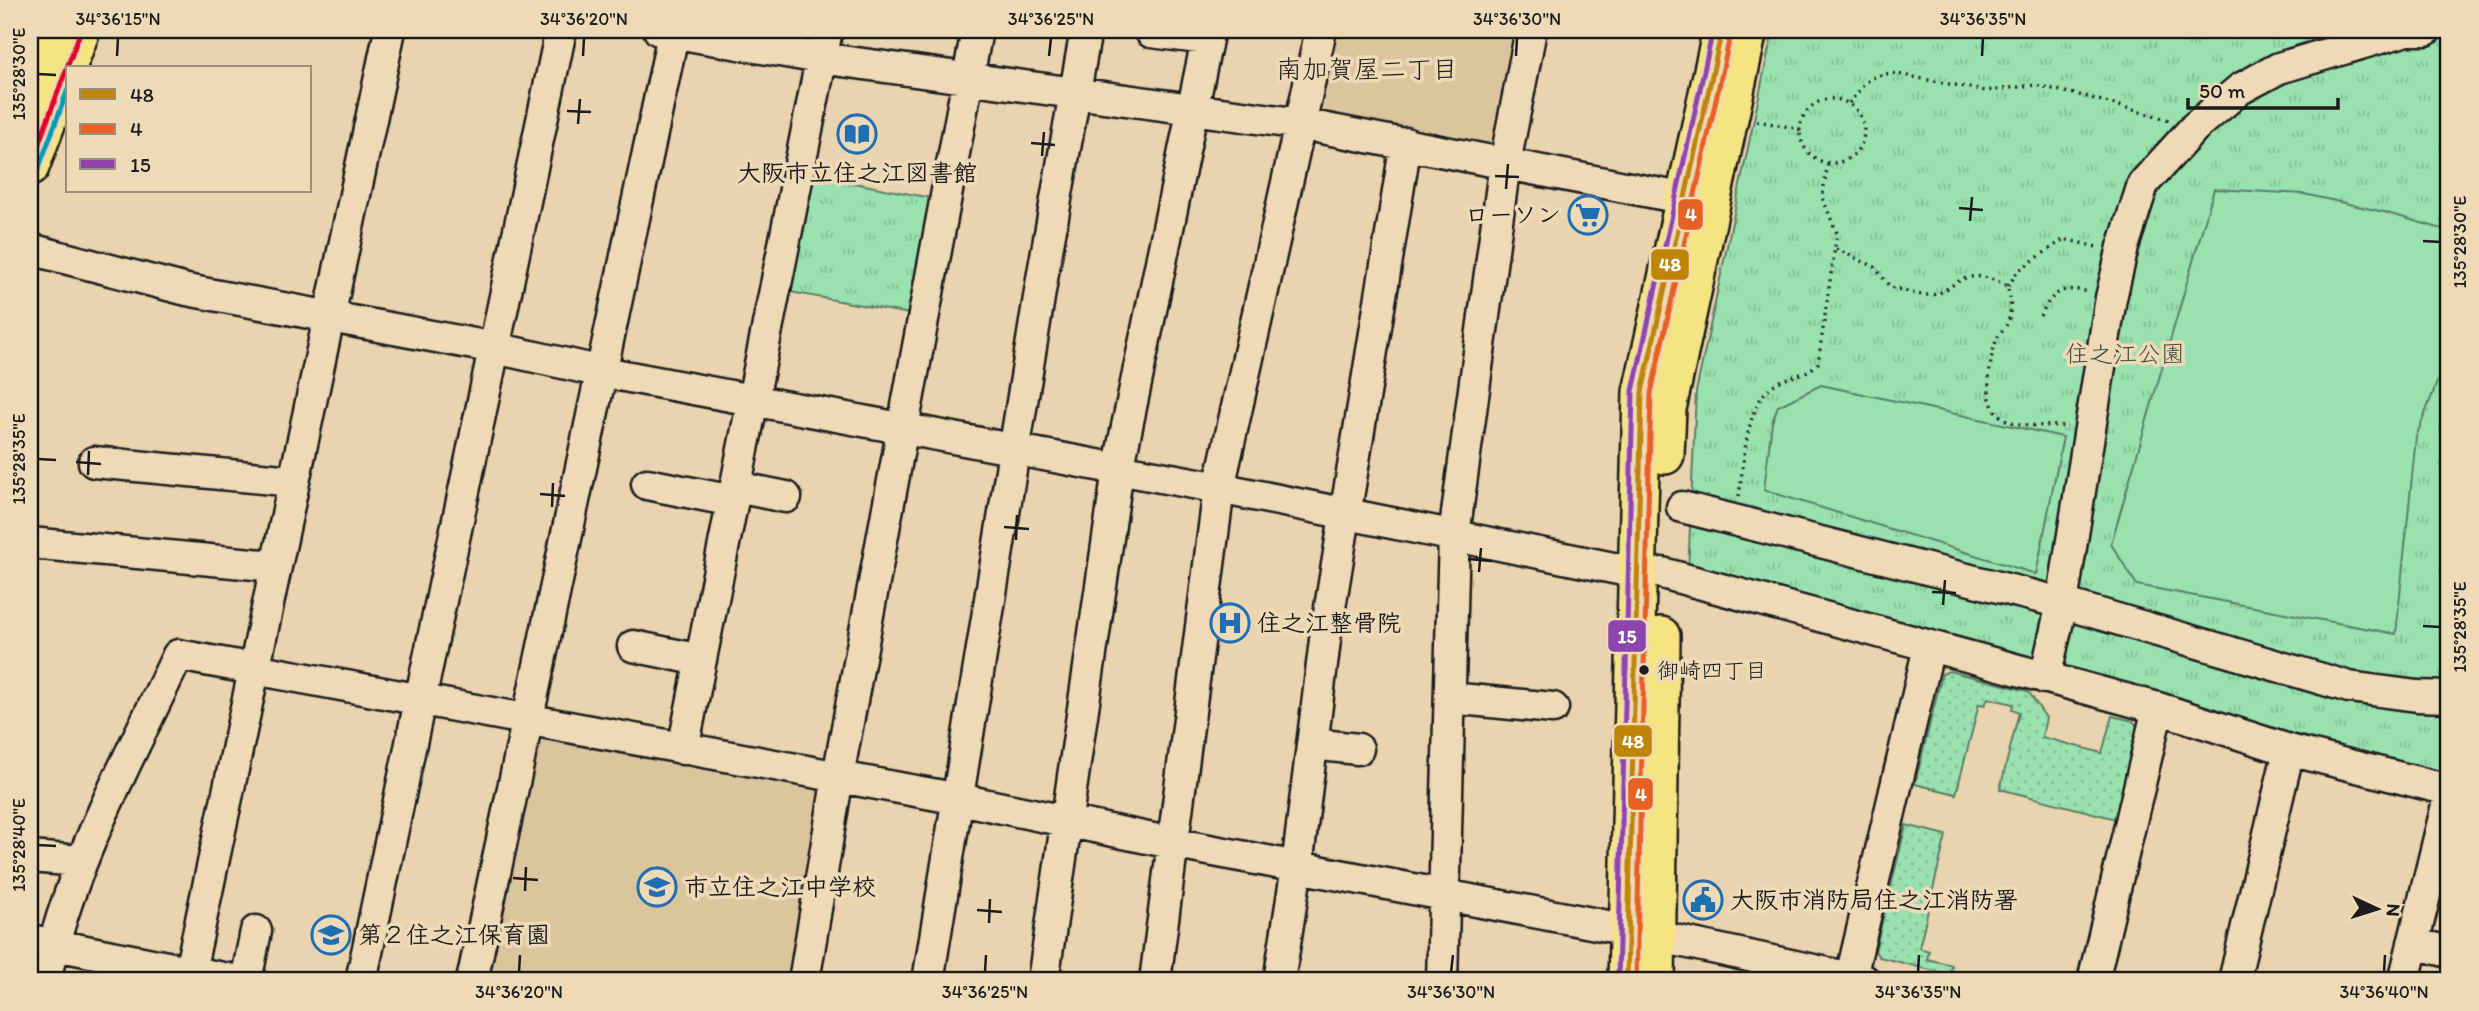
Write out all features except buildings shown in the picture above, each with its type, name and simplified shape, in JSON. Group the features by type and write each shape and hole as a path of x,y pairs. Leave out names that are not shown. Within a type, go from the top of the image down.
{"main road":[{"path":"30,94 54,30"},
{"path":"68,66 81,30"},
{"path":"1656,981 1643,934 1650,573 1667,409 1722,30"},
{"path":"1698,201 1748,30"},
{"path":"30,167 66,70"},
{"path":"1627,981 1643,934"}],"street":[{"path":"189,976 390,30"},
{"path":"361,981 561,30"},
{"path":"804,981 838,776 977,30"},
{"path":"928,981 1043,273 1086,30"},
{"path":"1155,981 1219,488 1321,30"},
{"path":"1442,981 1454,535 1505,163 1531,30"},
{"path":"2045,678 2062,603 2111,298 2123,247 2143,184 2195,127 2240,89 2278,68 2407,30 2426,30"},
{"path":"472,981 603,372 668,31 824,44 968,79 1301,124 1698,201"},
{"path":"1043,981 1118,470 1208,34 1151,32"},
{"path":"683,750 824,44"},
{"path":"1279,981 1297,867 1326,632 1406,143"},
{"path":"30,249 187,290 1650,573 2158,708 2289,750 2449,790"},
{"path":"94,462 293,481"},
{"path":"647,484 786,498"},
{"path":"1682,507 2062,603 2349,687 2417,696 2449,697"},
{"path":"30,543 275,566"},
{"path":"633,646 701,660"},
{"path":"45,981 41,942 178,655 959,799 1643,934 1855,980 1929,647"},
{"path":"1450,698 1553,708"},
{"path":"2093,981 2158,708"},
{"path":"1312,744 1357,749"},
{"path":"2234,981 2289,750"},
{"path":"2404,981 2449,797"},
{"path":"30,857 81,861"},
{"path":"246,981 256,930"},
{"path":"41,942 189,976 238,981"},
{"path":"2413,943 2449,952"}],"path":[{"path":"2214,30 2228,34"},
{"path":"1849,103 1865,83 1875,76 1892,73 1986,91 2035,85 2195,127"},
{"path":"1840,99 1849,103 1864,123 1860,147 1852,157 1841,162 1817,160 1807,152 1801,141 1803,116 1819,101 1840,99"},
{"path":"1748,119 1800,129"},
{"path":"1735,522 1751,423 1757,403 1768,388 1811,371 1818,363 1837,233 1822,197 1828,163"},
{"path":"2007,286 2018,271 2064,239 2102,248 2123,247"},
{"path":"1836,249 1875,267 1890,287 1929,295 1947,290 1968,276 1991,278 2007,286 2010,294 2010,314 2007,324 1998,336 1989,367 1988,387 1997,415 2030,425 2089,426"},
{"path":"2040,316 2054,294 2065,289 2076,289 2111,298"}],"shaded area":[{"path":"1331,30 1518,30 1494,142 1483,149 1322,117 1316,108"},
{"name":"市立住之江中学校","path":"548,738 814,786 822,792 787,981 489,981 539,745"}],"green space":[{"name":"住之江公園","path":"1773,30 2449,30 2449,780 1688,572 1696,392"},
{"path":"808,174 931,198 910,314 785,291"},
{"path":"2214,189 2304,194 2384,212 2449,231 2449,351 2416,437 2396,634 2137,585 2111,544"},
{"path":"1821,385 2063,437 2036,574 1764,490 1772,422 1778,406"},
{"path":"1949,671 2028,691 2046,718 2042,737 2102,753 2112,716 2133,721 2142,732 2120,820 2000,789 2019,712 2012,709 2013,704 1988,698 1985,705 1979,704 1956,794 1915,784 1942,674"},
{"path":"1906,825 1946,835 1919,948 1929,951 1927,959 1952,965 1950,975 1879,957 1875,951"}],"transit line":[{"path":"68,66 81,30"},
{"name":"15","path":"1618,981 1633,391 1713,30"},
{"name":"48","path":"1627,981 1642,392 1722,30"},
{"name":"4","path":"1636,981 1651,393 1731,32"},
{"path":"30,167 66,70"},
{"path":"38,170 66,94"}],"place":[{"name":"大阪市立住之江図書館","path":"857,134"},
{"name":"ローソン","path":"1588,215"},
{"name":"住之江整骨院","path":"1230,623"},
{"name":"御崎四丁目","path":"1644,670"},
{"name":"市立住之江中学校","path":"657,887"},
{"name":"大阪市消防局住之江消防署","path":"1703,900"},
{"name":"第２住之江保育園","path":"331,935"}],"district":[{"name":"南加賀屋二丁目","path":"1367,69"}]}
